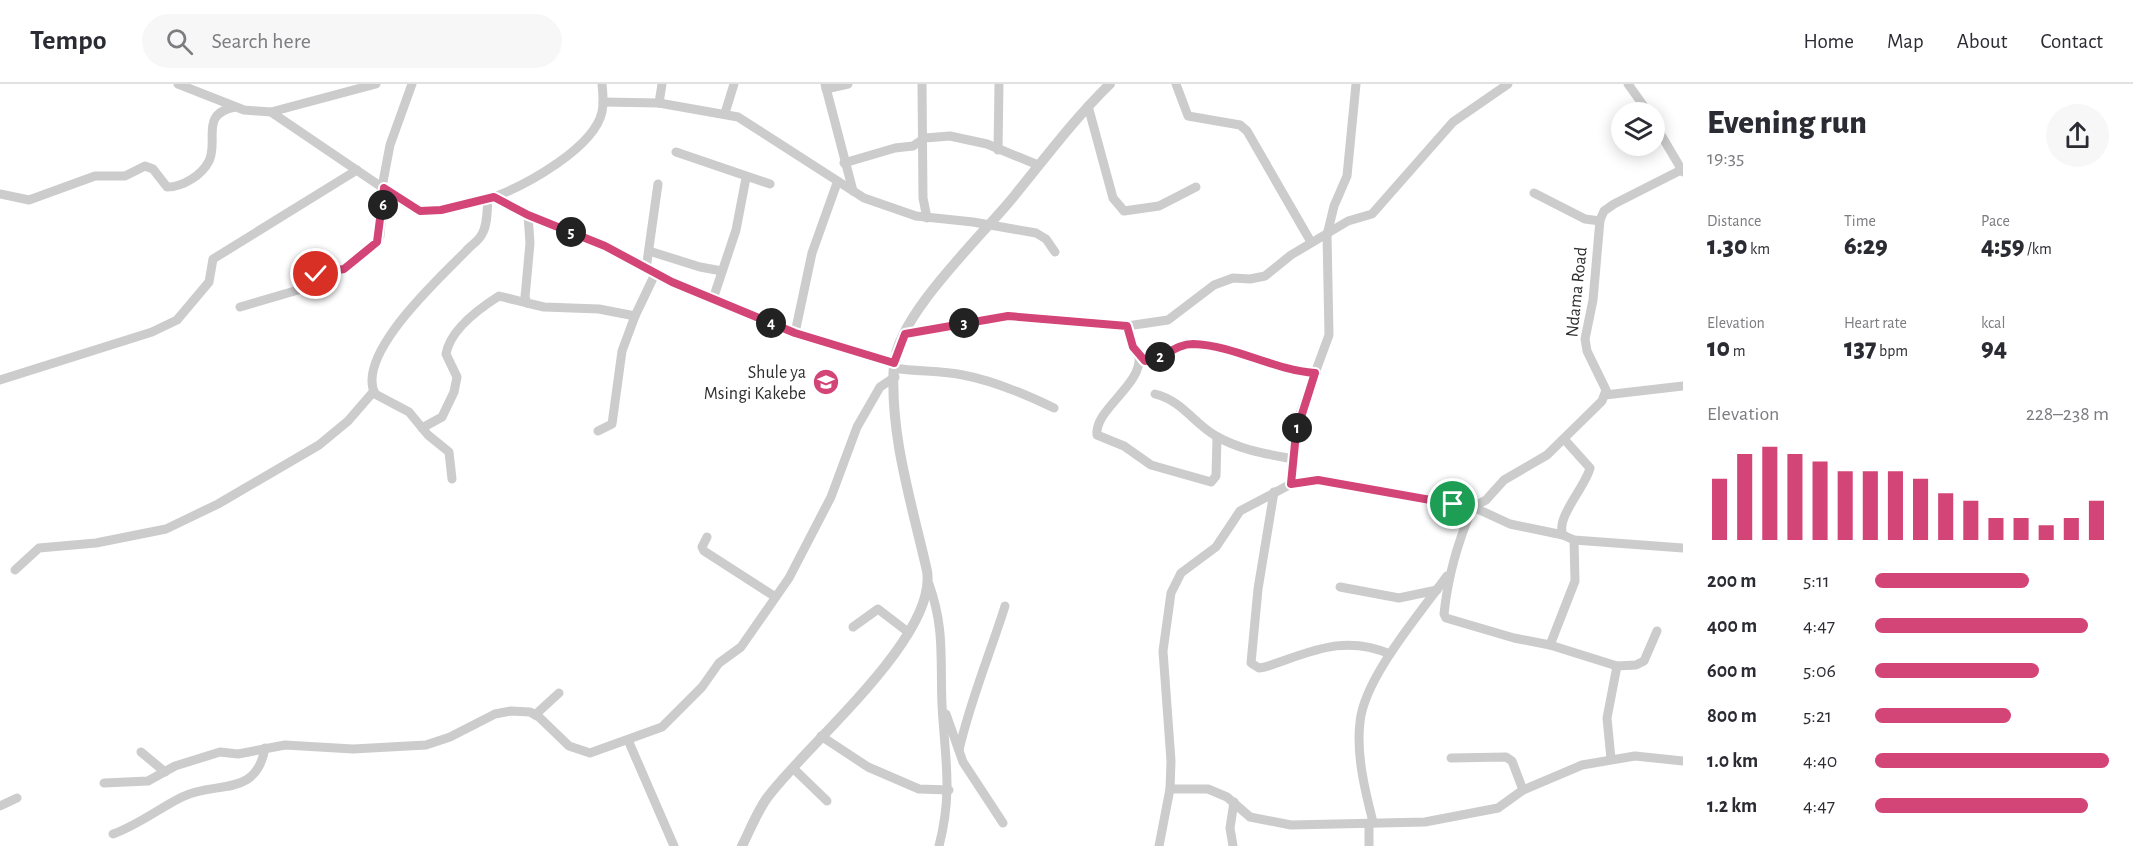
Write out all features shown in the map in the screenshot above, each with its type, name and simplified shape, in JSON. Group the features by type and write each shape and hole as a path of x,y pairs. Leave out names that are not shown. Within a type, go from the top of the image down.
{"street":[{"path":"178,84 244,110 271,112 346,87 376,84"},
{"path":"240,307 305,288 316,274 348,267 377,242 390,145 412,84"},
{"path":"271,112 420,211 441,210 491,197 527,183 563,159 594,127 602,112 602,84"},
{"path":"659,103 662,84"},
{"path":"725,113 734,84"},
{"path":"848,84 826,87 853,191"},
{"path":"922,84 925,138 923,198 927,218"},
{"path":"998,150 999,84"},
{"path":"937,845 949,790 942,704 941,626 929,584 897,429 894,369 905,334 940,280 989,226 1088,106 1110,84"},
{"path":"1176,84 1188,116 1240,125 1247,131 1311,242"},
{"path":"1291,484 1300,414 1329,335 1327,235 1334,206 1347,176 1356,84"},
{"path":"905,334 1008,316 1127,326 1168,320 1214,285 1233,278 1250,279 1265,276 1311,242 1327,235 1352,218 1372,214 1454,122 1508,84"},
{"path":"1629,84 1641,102"},
{"path":"603,102 659,103 738,117 837,183 872,202 927,218 1036,233 1046,239 1055,252"},
{"path":"1088,106 1113,198 1124,211 1159,206 1196,187"},
{"path":"0,194 29,200 95,176 124,176 145,166 153,169 167,187 179,186 198,173 209,161 212,126 221,112 235,107"},
{"path":"844,163 895,148 913,146 925,138 963,138 1038,165"},
{"path":"1534,193 1579,216 1600,221 1604,211 1614,204 1682,170 1665,141"},
{"path":"676,152 746,178 770,184"},
{"path":"0,380 152,332 177,320 209,282 213,259 357,170"},
{"path":"713,299 740,215 746,178"},
{"path":"795,333 812,253 837,183"},
{"path":"598,431 610,428 613,422 618,369 651,272 649,251 658,184"},
{"path":"491,197 528,215 605,246 651,272 795,333 894,369 962,375 1016,390 1054,408"},
{"path":"15,570 39,548 96,543 166,529 218,504 319,445 348,421 374,391 375,364 385,342 401,321 482,234 491,197"},
{"path":"527,303 525,297 530,243 528,215"},
{"name":"Ndama Road","path":"1600,221 1593,300 1585,339 1587,351 1606,390 1605,395"},
{"path":"649,251 700,267 722,271"},
{"path":"422,428 442,417 454,392 457,377 447,354 452,338 499,296 544,307 599,309 635,316"},
{"path":"1127,326 1139,357 1137,373 1113,401 1098,425 1097,435 1124,446 1151,465 1211,482 1216,476 1217,437"},
{"path":"1139,357 1145,361 1153,360 1177,347 1191,344 1217,348 1290,370 1315,373"},
{"path":"104,783 148,781 215,753 238,754 285,745 353,749 403,748 438,741 504,712 535,715 546,722 569,746 590,753 667,723 702,687 719,663 743,645 774,596 793,572 817,526 857,427 880,387 894,369"},
{"path":"1657,631 1644,661 1636,665 1617,666 1550,645 1514,638 1446,618 1444,614 1448,574 1473,507 1486,500 1504,480 1539,461 1602,401 1605,395 1683,386"},
{"path":"374,391 378,396 409,412 422,428 450,454 452,479"},
{"path":"1155,394 1176,402 1217,437 1239,447 1293,459"},
{"path":"1563,535 1561,527 1590,468 1564,439"},
{"path":"1159,846 1170,789 1170,730 1163,651 1171,593 1181,573 1216,547 1240,511 1291,484 1318,480 1473,507 1510,524 1563,535 1574,540 1683,548"},
{"path":"1274,492 1258,589 1251,663 1258,668 1265,667 1334,644 1365,645 1390,654"},
{"path":"707,537 702,547 704,551 774,596"},
{"path":"1550,645 1573,588 1576,570 1574,540"},
{"path":"1369,846 1371,822 1365,792 1360,722 1373,685 1390,654 1448,574"},
{"path":"742,846 763,804 821,736 861,697 908,632 923,609 929,584"},
{"path":"1340,587 1399,598 1437,591"},
{"path":"959,750 969,708 982,680 1005,606"},
{"path":"853,627 878,609 908,632"},
{"path":"1611,759 1607,718 1617,666"},
{"path":"535,715 559,693"},
{"path":"942,704 959,750 973,778 1003,823"},
{"path":"821,736 868,767 919,789 949,790"},
{"path":"628,740 674,846"},
{"path":"113,834 138,823 184,796 238,784 259,768 265,748"},
{"path":"141,753 165,772"},
{"path":"1170,789 1200,787 1219,793 1234,802 1250,817 1270,822 1316,826 1371,822 1425,822 1498,808 1523,790 1582,765 1611,759 1653,756 1683,761"},
{"path":"1451,758 1506,757 1512,762 1523,790"},
{"path":"794,769 827,801"},
{"path":"0,806 17,798"},
{"path":"1233,846 1230,828 1234,802"}],"place":[{"name":"Shule ya Msingi Kakebe","path":"826,382"}],"route":[{"path":"316,274 339,271 348,267 377,242 380,236 384,188 420,211 441,210 494,197 528,215 605,246 672,282 795,333 894,363 905,334 995,317 1018,316 1127,326 1133,347 1139,357 1145,361 1159,358 1183,345 1207,345 1274,366 1315,373 1300,414 1291,484 1318,480 1453,504"}]}
